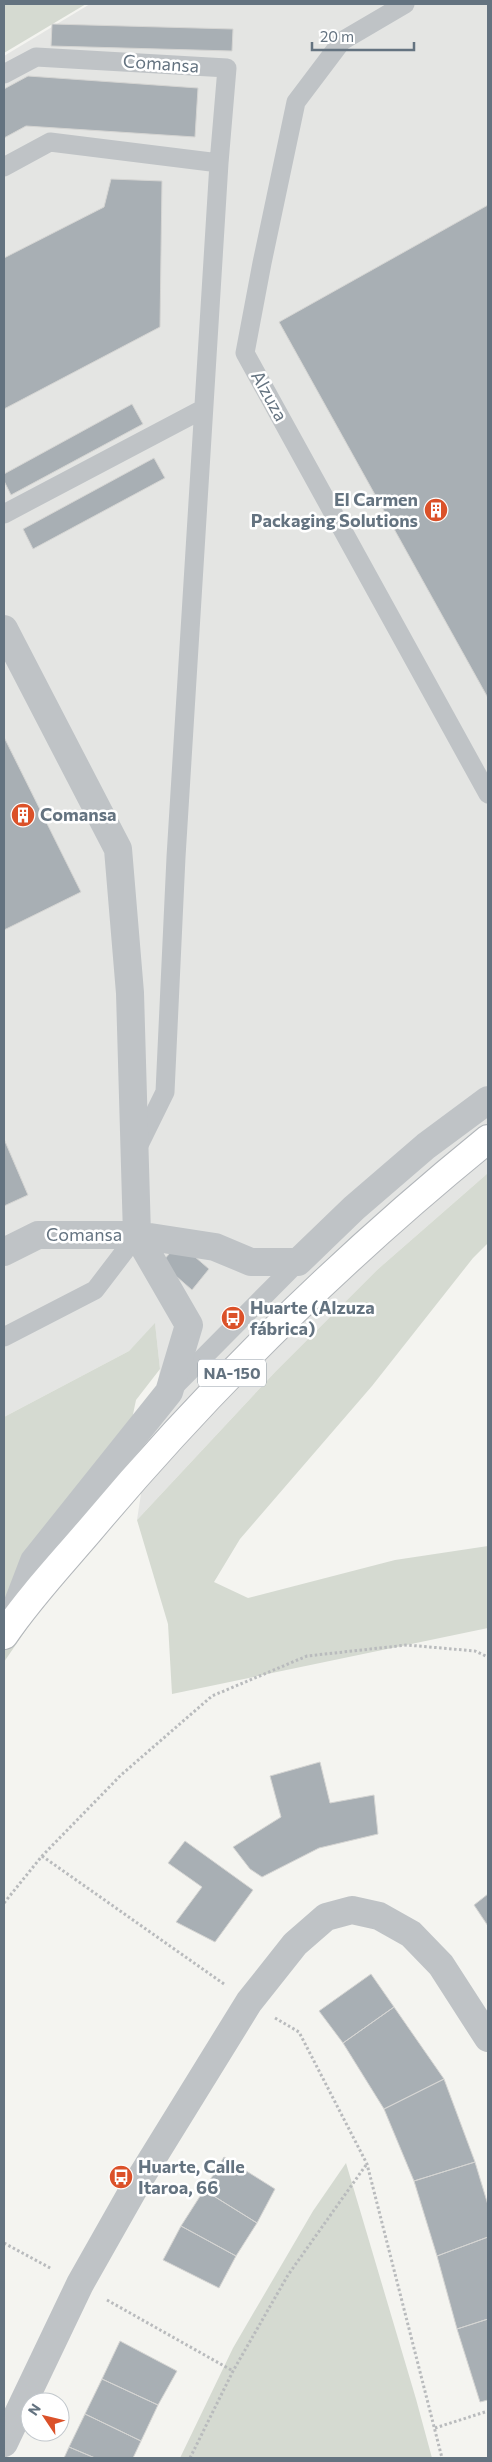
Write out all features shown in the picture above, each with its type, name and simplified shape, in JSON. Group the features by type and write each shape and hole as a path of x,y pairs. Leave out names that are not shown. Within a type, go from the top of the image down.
{"main road":[{"name":"NA-150","path":"6,1631 182,1425 275,1328 427,1189 488,1140"}],"street":[{"name":"Comansa","path":"4,629 118,849 130,993 137,1235 38,1235 4,1252"},
{"path":"137,1235 215,1247 251,1262 298,1262 354,1208 426,1146 488,1100"},
{"path":"6,1631 34,1561 169,1392 189,1325 137,1235"},
{"path":"4,2443 80,2284 113,2223 249,2002 295,1944 326,1917 352,1910 379,1916 411,1934 441,1965 488,2038"}],"lane":[{"name":"Alzuza","path":"405,4 342,42 296,102 245,353 488,794"},
{"name":"Comansa","path":"4,74 36,57 227,68 219,163 176,857 165,1092 136,1150"},
{"path":"4,167 50,142 219,163"},
{"path":"4,514 204,409"},
{"name":"Comansa","path":"4,1337 95,1290 137,1235"},
{"path":"169,1392 298,1262"}],"path":[{"path":"4,1902 42,1856 121,1775 212,1696 307,1656 408,1646 475,1651 488,1657"},
{"path":"42,1856 249,2002 299,2032 367,2164 442,2458"},
{"path":"190,2458 233,2371 288,2275 367,2164"},
{"path":"4,2243 233,2371"},
{"path":"435,2428 488,2411"}],"shaded area":[{"path":"4,4 86,4 4,53"},
{"path":"90,4 488,4 488,1173 377,1270 276,1371 137,1520 160,1369 155,1324 129,1351 4,1417 4,56"},
{"path":"488,1173 488,1243 473,1258 372,1386 240,1539 214,1582 248,1598 395,1560 488,1546 488,1628 172,1694 168,1624 137,1520 276,1371 377,1270"},
{"path":"155,1323 160,1369 136,1400 115,1500 4,1662 4,1417 129,1351"},
{"path":"346,2163 432,2458 180,2458 233,2348 313,2211"}],"building":[{"path":"52,24 233,29 232,51 51,46"},
{"path":"28,76 198,88 195,137 26,126 4,138 4,89"},
{"path":"111,179 162,181 160,327 4,409 4,258 104,207"},
{"name":"El Carmen Packaging Solutions","path":"488,205 488,698 279,322"},
{"path":"132,404 143,424 11,495 4,481 4,474"},
{"path":"154,458 165,478 33,549 23,529"},
{"name":"Comansa","path":"4,737 81,892 4,930"},
{"path":"4,1139 28,1195 4,1206"},
{"path":"179,1243 209,1269 192,1290 161,1263"},
{"path":"320,1762 330,1803 374,1795 378,1834 319,1848 262,1877 250,1869 233,1847 281,1817 270,1776"},
{"path":"185,1841 253,1890 215,1942 176,1922 202,1887 168,1863"},
{"path":"488,1894 488,1926 474,1905"},
{"path":"371,1974 394,2007 343,2043 319,2011"},
{"path":"394,2007 444,2079 384,2109 343,2043"},
{"path":"444,2079 475,2162 414,2181 384,2109"},
{"path":"224,2157 275,2189 257,2223 204,2190"},
{"path":"475,2162 488,2205 488,2237 437,2256 414,2181"},
{"path":"204,2190 257,2223 236,2256 181,2226"},
{"path":"181,2226 236,2256 219,2288 163,2260"},
{"path":"488,2237 488,2319 457,2329 437,2256"},
{"path":"488,2319 488,2400 480,2402 457,2329"},
{"path":"120,2341 177,2371 158,2405 102,2379"},
{"path":"102,2379 158,2405 141,2441 85,2414"},
{"path":"85,2414 141,2441 133,2458 95,2458 69,2447"},
{"path":"69,2447 95,2458 64,2458"}],"place":[{"name":"El Carmen Packaging Solutions","path":"436,510"},
{"name":"Comansa","path":"23,815"},
{"name":"Huarte (Alzuza fábrica)","path":"233,1318"},
{"name":"Huarte, Calle Itaroa, 66","path":"121,2177"}]}
